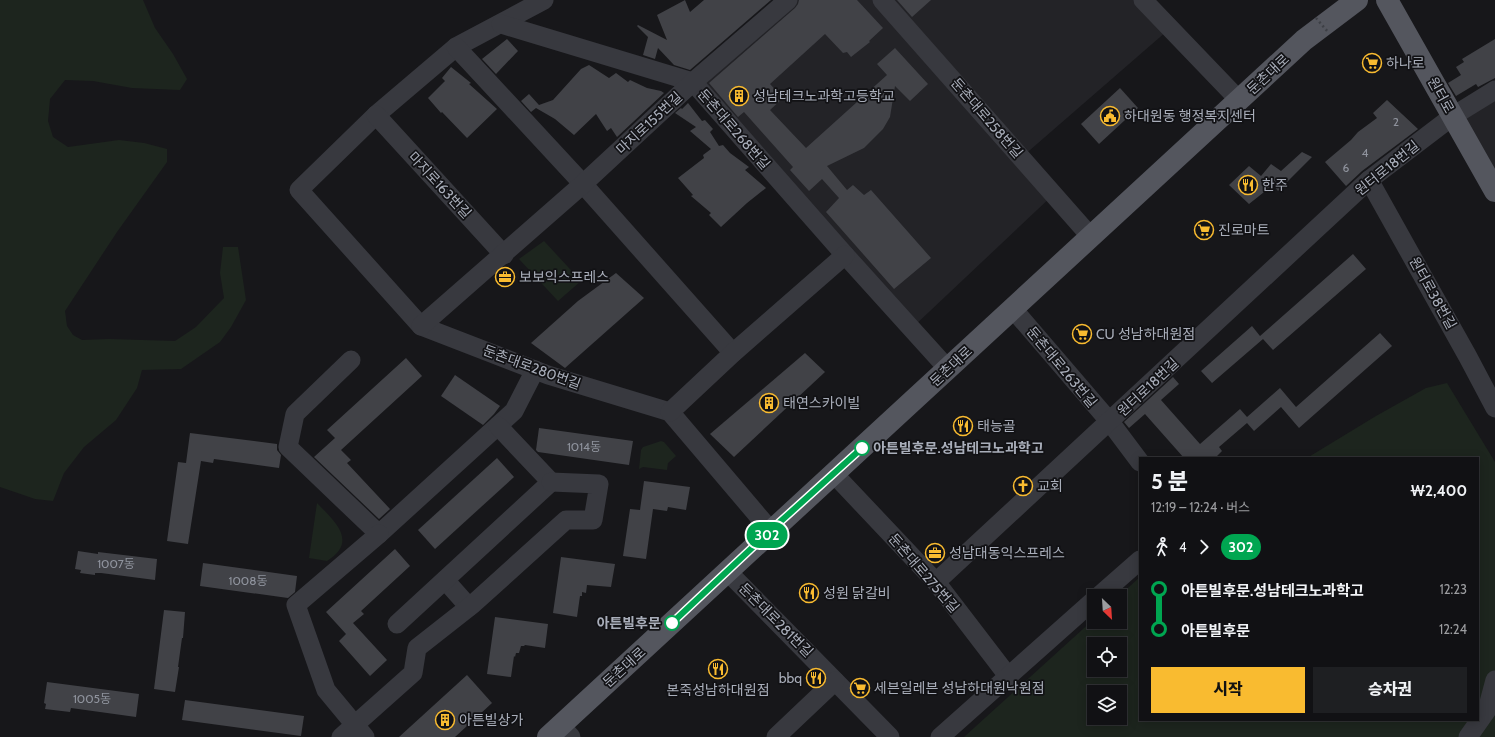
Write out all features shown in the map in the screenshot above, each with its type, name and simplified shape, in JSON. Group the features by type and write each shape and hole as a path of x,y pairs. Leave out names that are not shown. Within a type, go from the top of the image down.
{"main road":[{"name":"둔촌대로","path":"560,733 771,530 834,474 1304,40 1357,0"},
{"name":"원터로","path":"1387,0 1495,191"}],"street":[{"path":"376,115 456,47 544,0"},
{"name":"마지로155번길","path":"421,326 583,184 693,82 788,0"},
{"name":"둔촌대로258번길","path":"882,0 1091,237"},
{"path":"1144,0 1240,100"},
{"name":"둔촌대로268번길","path":"501,24 693,82 844,255 948,369"},
{"path":"456,47 583,184 733,353"},
{"name":"원터로18번길","path":"936,582 1369,180 1453,116 1495,90"},
{"name":"둔촌대로280번길","path":"376,115 299,190 421,326 535,370 670,412"},
{"name":"마지로163번길","path":"376,115 504,254"},
{"name":"원터로38번길","path":"1369,180 1495,408"},
{"path":"771,530 670,412 733,353 844,255"},
{"name":"둔촌대로263번길","path":"1013,309 1110,422 1139,461"},
{"path":"351,360 295,414 288,446 379,534"},
{"path":"360,731 326,690 296,605 379,534 514,411 535,370"},
{"path":"341,737 360,731 413,673 417,648 469,607 566,520 593,520 599,484 551,482 498,426"},
{"name":"둔촌대로275번길","path":"834,474 936,582 1008,676"},
{"path":"397,624 551,482"},
{"path":"1107,589 1139,561"},
{"name":"둔촌대로281번길","path":"728,572 890,737"},
{"path":"445,580 469,607"},
{"path":"940,737 1087,606"},
{"path":"1468,737 1487,710 1495,680"},
{"path":"776,737 835,681"}],"path":[{"path":"1316,18 1328,32"}],"shaded area":[{"path":"0,0 143,0 155,28 173,54 187,79 180,90 132,88 93,81 65,80 50,99 48,121 53,137 68,147 119,140 144,143 167,149 167,162 117,232 65,311 67,326 73,335 82,340 109,339 175,341 196,327 224,298 220,273 223,247 238,247 246,300 231,327 220,342 181,369 142,370 137,388 116,420 84,447 64,473 53,501 35,499 0,487"},
{"path":"788,0 1139,0 1167,31 1022,157 1054,194 912,328 693,82"},
{"path":"1495,91 1495,191 1453,116"},
{"path":"544,241 581,281 558,301 519,259"},
{"path":"1447,383 1495,462 1495,737 964,737 1087,625 1087,629 1127,629 1127,589 1139,578 1139,721 1479,721 1479,457 1309,457 1376,416 1426,388"},
{"path":"661,441 664,442 676,456 668,463 667,470 643,467 639,469 641,450 643,447"},
{"path":"317,503 336,524 342,539 341,546 336,554 327,561 309,558"}],"building":[{"path":"685,0 690,12 704,0 771,0 690,70 674,65 658,48 655,59 643,55 648,37 637,26 638,25 667,40 657,15"},
{"name":"성남테크노과학고등학교","path":"799,0 857,0 883,28 869,41 870,42 851,57 847,52 843,53 825,34 770,84 783,98 770,110 806,148 887,75 877,64 895,48 928,84 910,101 895,86 890,117 883,129 864,148 827,166 847,190 853,185 864,195 871,190 931,258 894,289 826,212 839,198 822,179 809,191 790,170 793,167 744,112 738,117 709,83 795,8"},
{"path":"897,0 931,0 912,17"},
{"path":"507,39 518,51 496,74 482,59"},
{"path":"1495,39 1495,78 1478,87 1476,84 1456,96 1448,83 1461,75 1456,67 1464,62 1462,59"},
{"path":"589,65 609,78 616,73 628,82 630,80 647,88 664,93 617,137 611,128 607,131 596,114 574,135 555,119 536,108 531,112 521,101 529,94 539,105 553,100 581,69"},
{"path":"451,67 471,83 469,84 497,109 467,138 428,98 445,81 442,78"},
{"name":"하대원동 행정복지센터","path":"1120,88 1138,108 1099,144 1081,124"},
{"path":"1387,100 1418,129 1362,171 1346,186 1325,162 1351,140 1358,132 1377,118 1373,113"},
{"path":"688,103 702,121 705,120 713,129 710,132 719,146 723,145 730,153 749,167 745,170 766,188 721,227 709,215 711,213 691,196 693,195 678,178 704,158 703,155 711,149 690,131 696,127 675,113"},
{"path":"1302,152 1312,157 1278,191 1273,185 1249,204 1229,185 1249,166 1261,176 1271,164 1281,171"},
{"path":"1353,254 1366,269 1273,350 1263,339 1212,383 1201,371 1252,326 1260,336"},
{"path":"616,273 644,298 565,368 531,343 578,301"},
{"path":"1380,333 1392,346 1299,428 1281,407 1254,431 1247,423 1219,447 1222,451 1216,457 1183,457 1145,414 1129,428 1124,422 1173,377 1179,384 1161,400 1200,444 1240,409 1247,417 1280,388 1296,407"},
{"name":"태연스카이빌","path":"805,353 825,372 734,457 710,434"},
{"path":"406,358 422,376 341,450 351,460 347,463 390,509 379,519 314,457 335,438 327,430"},
{"path":"455,375 500,406 483,425 441,396"},
{"path":"539,428 633,441 629,465 538,452 536,450"},
{"path":"190,433 277,444 277,450 281,455 279,468 214,459 213,463 201,461 188,544 167,541 178,462 186,463"},
{"path":"497,458 514,477 435,549 418,530"},
{"path":"644,481 690,487 686,510 668,507 667,511 653,509 646,559 623,556 630,509 640,510"},
{"path":"395,549 410,566 361,611 364,614 353,623 387,660 370,676 339,641 346,634 326,612"},
{"path":"78,551 157,559 155,580 101,573 95,573 95,575 80,573 81,570 75,569"},
{"path":"561,557 615,564 611,587 587,585 586,593 582,592 582,596 580,596 577,617 553,613"},
{"path":"203,563 297,576 295,592 288,598 200,586"},
{"path":"164,610 185,612 183,638 175,692 154,689"},
{"path":"495,617 548,624 545,648 525,645 521,646 519,653 516,653 515,657 514,656 511,677 487,674"},
{"name":"아튼빌상가","path":"467,675 492,703 455,737 399,737"},
{"path":"47,682 139,694 136,717 71,708 70,712 45,709 46,704 44,703"},
{"path":"185,700 304,716 301,736 182,720"}],"bus line":[{"name":"302","path":"672,623 771,530 862,448"}],"place":[{"name":"하나로","path":"1372,63"},
{"name":"성남테크노과학고등학교","path":"739,96"},
{"name":"하대원동 행정복지센터","path":"1110,116"},
{"name":"한주","path":"1248,185"},
{"name":"진로마트","path":"1204,230"},
{"name":"보보익스프레스","path":"505,277"},
{"name":"CU 성남하대원점","path":"1082,334"},
{"name":"태연스카이빌","path":"769,403"},
{"name":"태능골","path":"963,426"},
{"name":"아튼빌후문.성남테크노과학고","path":"862,448"},
{"name":"교회","path":"1023,486"},
{"name":"성남대동익스프레스","path":"935,553"},
{"name":"성원 닭갈비","path":"809,593"},
{"name":"아튼빌후문","path":"672,623"},
{"name":"본죽성남하대원점","path":"718,669"},
{"name":"bbq","path":"816,678"},
{"name":"세븐일레븐 성남하대원낙원점","path":"860,688"},
{"name":"아튼빌상가","path":"445,720"}]}
